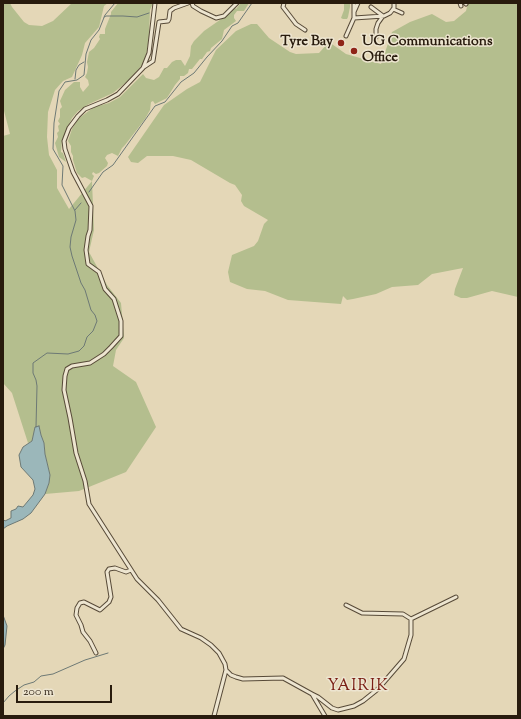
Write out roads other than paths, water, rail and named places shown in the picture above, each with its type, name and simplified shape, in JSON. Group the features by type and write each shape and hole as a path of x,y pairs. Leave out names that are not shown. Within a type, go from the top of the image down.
{"street":[{"path":"143,68 149,53 155,3"},
{"path":"188,3 170,11 168,21 159,22 153,61 143,68 118,94 85,109 69,128 64,141 73,172 90,206 90,230 86,250 88,264 99,272 105,289 114,299 121,321 121,336 104,354 90,363 77,364 67,369 64,380 64,396 70,418 74,446 85,481 89,504 137,579 158,600 182,628 211,645 220,653 226,670 214,716"},
{"path":"192,3 193,6 201,11 216,18 224,16 237,3"},
{"path":"284,3 283,7 296,24 305,30"},
{"path":"346,36 354,18 354,3"},
{"path":"354,12 358,3"},
{"path":"354,18 383,16 390,13 395,6 394,3"},
{"path":"371,8 383,16"},
{"path":"393,9 402,13"},
{"path":"376,37 378,23 383,16"},
{"path":"96,653 90,641 83,632 76,615 77,608 84,602 100,610 109,602 111,597 107,572 109,569 116,568 126,572 131,570"},
{"path":"411,618 456,597"},
{"path":"346,605 362,613 403,614 411,618"},
{"path":"226,670 236,678 282,678 318,697 332,708 338,710 354,706 378,688 404,659 411,635 411,618"},
{"path":"312,694 325,716"}],"water":[{"path":"39,426 50,475 49,483 45,494 31,513 23,519 3,529 3,519 5,521 11,518 11,511 16,509 18,506 23,507 33,495 35,489 33,480 21,467 19,455 23,447 32,441 35,427"},
{"path":"3,615 7,626 5,645 3,649"}],"waterway":[{"path":"36,427 37,386 33,373 33,363 47,353 68,354 79,351 84,346 87,337 93,331 97,321 91,310 85,290 81,283 70,247 76,220 75,211 62,185 63,166 53,149 54,123 59,91 65,82 77,80 84,75 86,54 91,40 99,30 105,15 115,3"},
{"path":"89,192 103,172 113,165 155,106 165,102 181,82 194,73 222,41 232,26 238,23 252,3"},
{"path":"104,17 137,17 149,13"},
{"path":"75,79 76,70 79,65 84,62"},
{"path":"75,210 81,203"},
{"path":"3,703 15,691 24,685 34,682 41,676 53,674 85,660 108,653"}],"place":[{"name":"Tyre Bay","path":"341,43"},
{"name":"UG Communications Office","path":"354,51"}],"district":[{"name":"YAIRIK","path":"358,687"}]}
